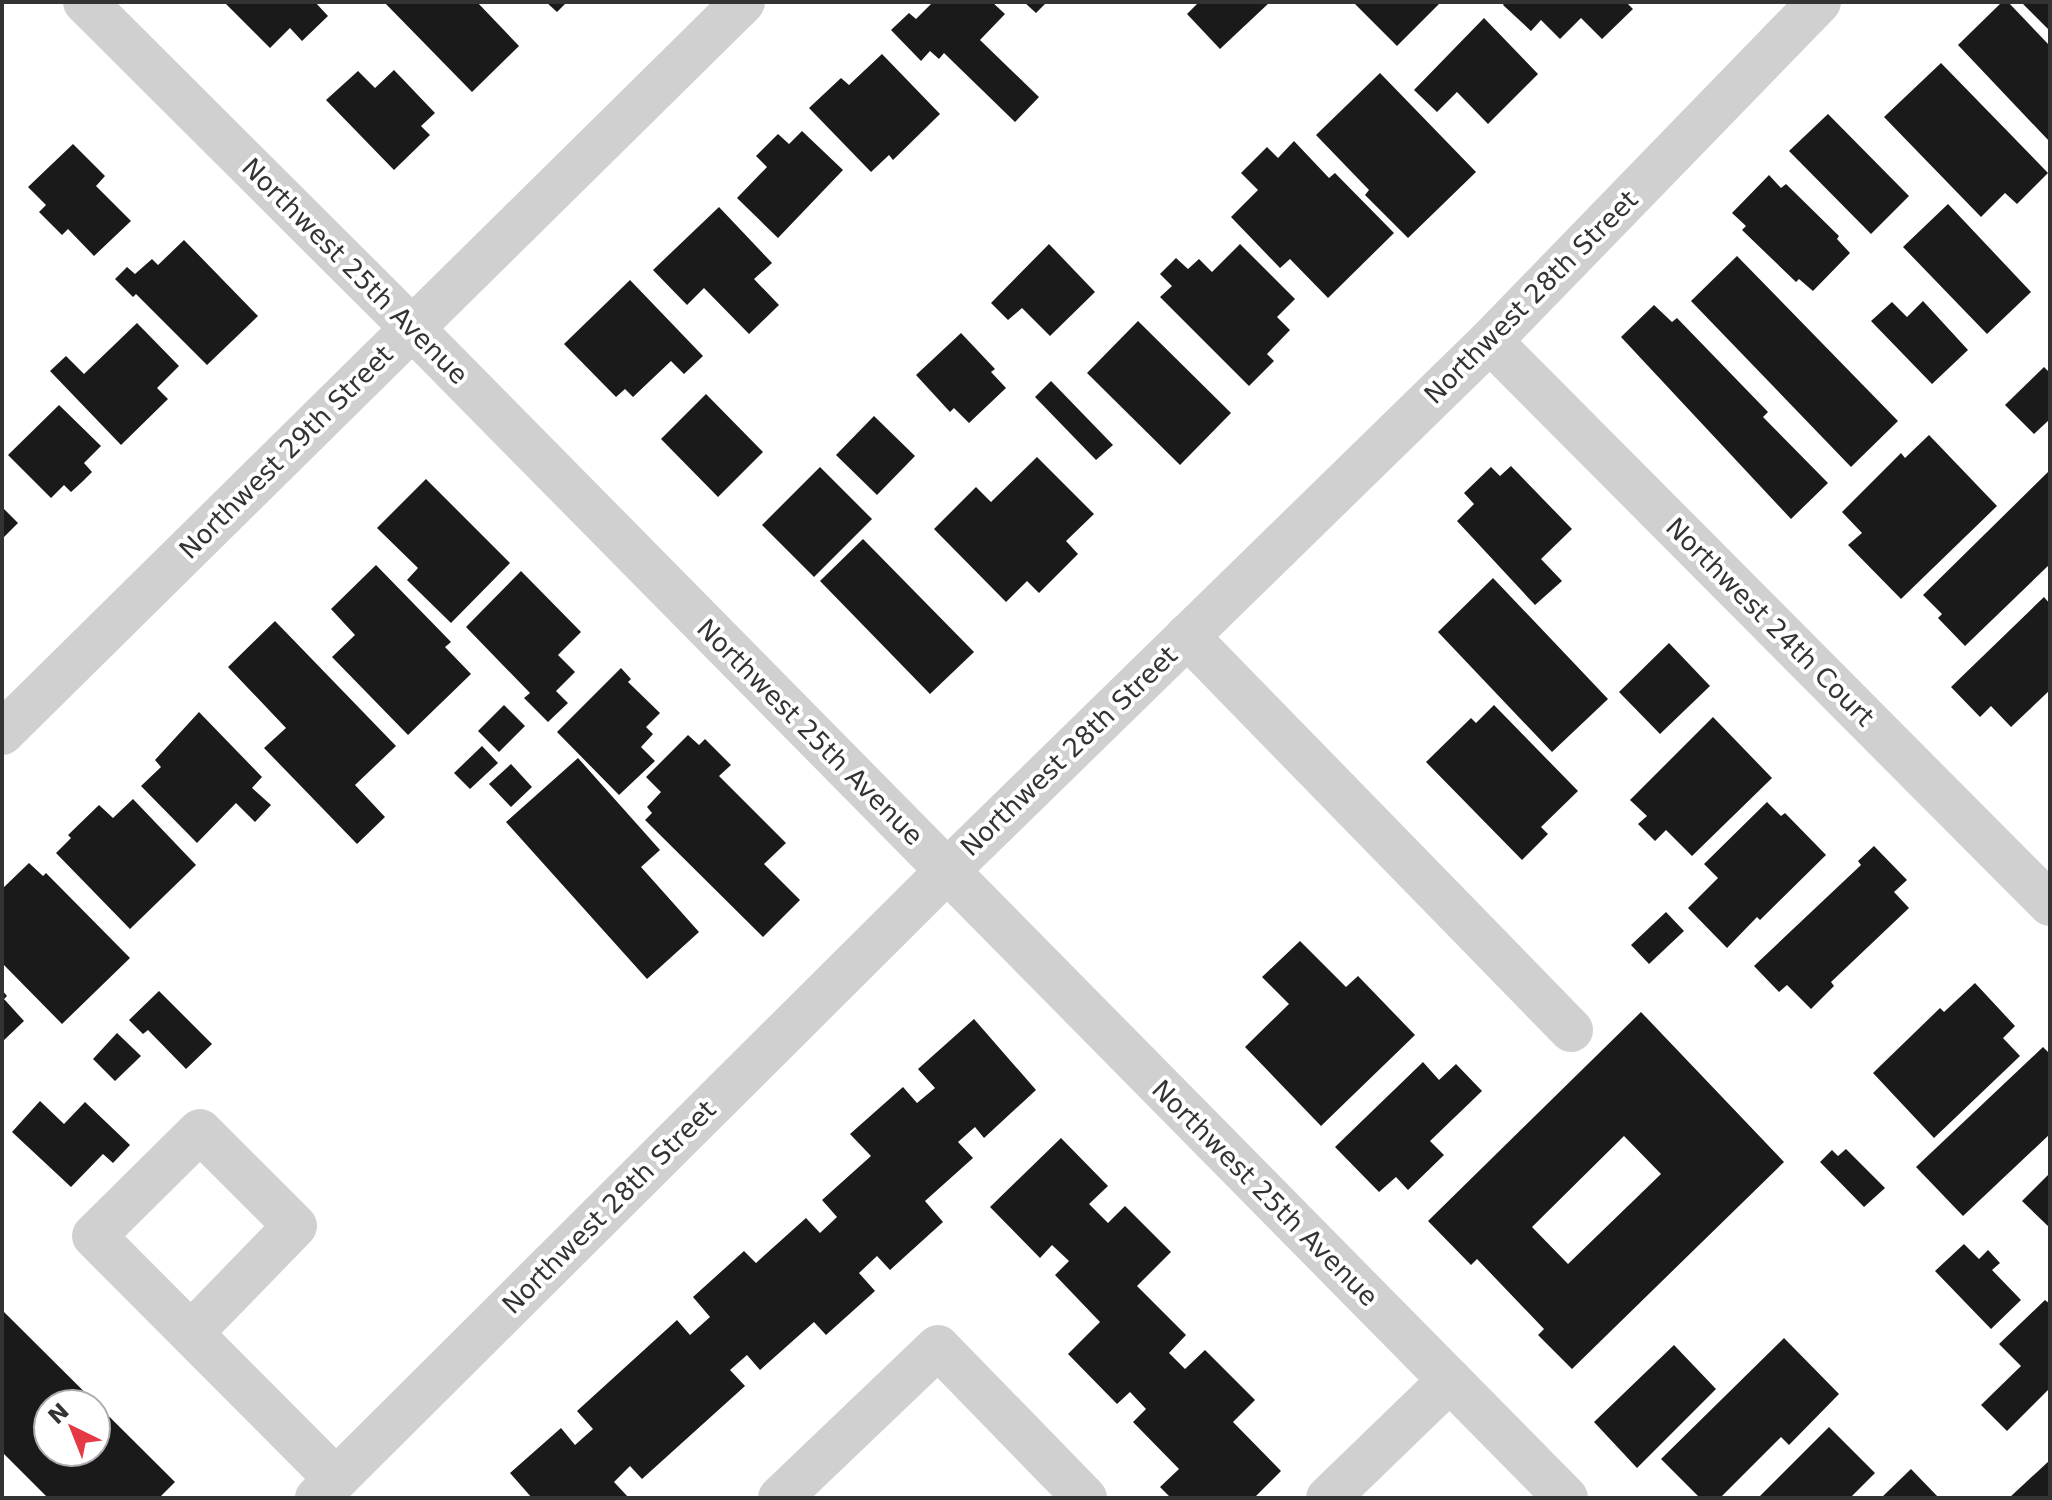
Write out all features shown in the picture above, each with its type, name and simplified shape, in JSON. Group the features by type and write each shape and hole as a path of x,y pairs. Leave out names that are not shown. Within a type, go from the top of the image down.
{"street":[{"name":"Northwest 25th Avenue","path":"85,2 412,328 1566,1498"},
{"name":"Northwest 29th Street","path":"2,733 743,2"},
{"name":"Northwest 28th Street","path":"327,1489 947,871 1490,341 1819,2"},
{"name":"Northwest 24th Court","path":"1490,341 2050,904"},
{"path":"1187,636 1571,1030"},
{"path":"191,1333 295,1226 200,1131 94,1236 191,1333 327,1489"},
{"path":"780,1498 938,1347 1085,1498"},
{"path":"1328,1498 1450,1380"}],"building":[{"path":"224,2 315,2 328,16 302,41 290,28 270,48"},
{"path":"384,2 477,2 519,46 472,92"},
{"path":"546,2 567,2 557,12"},
{"path":"933,2 992,2 1005,14 980,40 1039,97 1015,122 944,53 939,59 930,51 921,61 891,30 909,13 916,19"},
{"path":"1024,2 1047,2 1036,13"},
{"path":"1199,2 1270,2 1220,49 1187,14"},
{"path":"1353,2 1441,2 1397,46"},
{"path":"1505,2 1626,2 1633,9 1602,39 1581,18 1560,39 1541,20 1531,31 1503,5"},
{"path":"2002,2 2008,2 2050,46 2050,142 1958,45"},
{"path":"2021,2 2050,2 2050,31"},
{"path":"1484,18 1538,74 1488,124 1457,92 1437,112 1414,90"},
{"path":"882,54 940,114 893,160 889,155 871,172 809,108 841,78 849,85"},
{"path":"1941,63 2048,173 2017,204 2005,193 1981,217 1884,117"},
{"path":"394,70 435,113 421,126 430,135 394,170 326,100 358,71 375,88"},
{"path":"1380,73 1476,172 1408,238 1365,195 1369,190 1316,135"},
{"path":"1828,114 1909,196 1871,234 1789,151"},
{"path":"802,131 843,170 778,238 737,198 767,167 756,156 778,134 789,144"},
{"path":"1294,141 1329,178 1335,173 1394,233 1328,298 1290,259 1280,268 1231,217 1258,190 1241,173 1267,147 1278,158"},
{"path":"73,144 105,176 96,186 131,221 94,256 68,229 62,235 39,212 46,205 28,187"},
{"path":"1769,175 1781,188 1786,184 1839,236 1837,239 1850,253 1813,291 1799,279 1796,282 1742,230 1746,226 1732,213"},
{"path":"1948,204 2031,292 1987,334 1903,247"},
{"path":"719,207 772,263 754,279 779,305 749,334 704,288 687,305 653,270"},
{"path":"184,240 258,316 207,365 136,294 133,297 115,279 127,267 135,274 152,259 158,265"},
{"path":"1049,244 1095,292 1050,336 1022,308 1008,320 991,303"},
{"path":"1240,244 1295,299 1277,317 1290,330 1267,354 1274,361 1249,386 1160,297 1172,286 1160,274 1176,258 1188,269 1199,259 1212,272"},
{"path":"1737,256 1898,421 1851,467 1691,301"},
{"path":"630,280 703,356 684,374 671,361 633,397 625,389 616,397 564,344"},
{"path":"1923,301 1968,350 1932,384 1871,321 1892,302 1907,317"},
{"path":"1654,305 1672,322 1677,318 1768,412 1763,417 1828,483 1791,519 1621,337"},
{"path":"1138,321 1231,413 1180,465 1087,373"},
{"path":"137,323 179,366 157,388 168,399 121,445 50,371 66,356 84,374"},
{"path":"961,333 995,369 991,372 1006,388 969,423 954,408 950,412 916,375"},
{"path":"2044,367 2050,373 2050,419 2034,434 2005,405"},
{"path":"1051,381 1113,445 1096,460 1035,397"},
{"path":"706,394 763,452 718,497 661,439"},
{"path":"59,405 101,446 84,463 92,472 71,492 64,485 51,498 8,455"},
{"path":"874,416 915,456 877,495 836,455"},
{"path":"1929,435 1997,506 1901,599 1848,545 1862,533 1842,512 1901,453 1905,458"},
{"path":"1037,457 1094,514 1066,541 1078,554 1039,593 1027,581 1006,602 934,529 976,487 991,502"},
{"path":"1511,466 1572,529 1541,559 1562,581 1535,605 1457,521 1474,504 1464,493 1491,467 1500,476"},
{"path":"820,467 872,519 814,577 762,525"},
{"path":"2050,470 2050,564 1965,646 1938,618 1942,614 1923,595"},
{"path":"426,479 510,563 451,623 407,580 418,568 377,528"},
{"path":"2,507 18,523 2,539"},
{"path":"863,539 974,652 930,694 820,581"},
{"path":"376,565 451,642 445,647 471,674 408,735 332,657 355,635 331,609"},
{"path":"521,571 581,632 558,655 575,672 556,691 568,703 548,722 524,698 530,693 466,627"},
{"path":"1493,578 1608,699 1552,752 1438,632"},
{"path":"2044,597 2050,604 2050,690 2011,727 1991,706 1980,717 1951,687"},
{"path":"275,621 396,746 355,785 385,817 357,844 264,748 286,728 228,667"},
{"path":"1669,643 1710,686 1660,734 1619,692"},
{"path":"621,668 631,679 628,682 660,713 646,727 653,734 641,747 655,761 619,795 557,732"},
{"path":"504,705 525,726 499,752 478,731"},
{"path":"1494,705 1578,791 1541,827 1548,834 1522,860 1426,762 1471,718 1476,723"},
{"path":"199,712 262,777 252,788 271,805 255,822 236,803 197,843 141,786 161,767 155,760"},
{"path":"1713,717 1772,778 1692,856 1666,830 1655,841 1638,824 1647,816 1630,800"},
{"path":"688,735 699,745 705,739 731,765 719,776 786,843 764,864 800,900 763,937 645,820 652,813 647,807 661,792 646,777"},
{"path":"482,746 498,763 470,789 454,773"},
{"path":"578,758 660,850 641,867 699,932 647,979 506,822"},
{"path":"511,764 532,787 511,807 489,784"},
{"path":"133,799 196,865 130,929 56,853 71,838 68,835 99,805 113,818"},
{"path":"1767,802 1781,816 1785,813 1826,855 1727,948 1688,908 1718,878 1704,864"},
{"path":"1874,846 1907,880 1894,892 1909,908 1831,982 1834,986 1811,1009 1787,985 1779,992 1754,966 1861,865 1858,861"},
{"path":"29,863 43,876 46,873 130,958 62,1024 2,963 2,889"},
{"path":"1666,912 1684,931 1649,964 1631,945"},
{"path":"1300,941 1346,987 1358,976 1415,1035 1321,1126 1245,1047 1289,1004 1262,977"},
{"path":"1975,983 2015,1026 2003,1038 2020,1056 1934,1138 1873,1073 1940,1008 1944,1012"},
{"path":"2,990 7,996 4,999 24,1021 2,1042"},
{"path":"159,991 212,1044 186,1069 148,1030 143,1034 129,1020"},
{"path":"1641,1012 1784,1162 1572,1369 1538,1335 1544,1329 1477,1259 1471,1265 1428,1221","holes":["1624,1136 1661,1174 1568,1264 1532,1227"]},
{"path":"974,1019 1036,1090 984,1138 975,1127 958,1142 973,1158 925,1201 943,1222 890,1270 877,1256 859,1273 875,1291 826,1335 814,1322 760,1370 747,1355 730,1370 745,1386 642,1479 630,1466 614,1482 629,1498 532,1498 510,1473 561,1428 575,1445 593,1429 577,1411 677,1320 690,1335 710,1317 693,1297 744,1251 756,1263 806,1218 820,1233 837,1217 822,1200 871,1156 850,1134 903,1087 917,1103 935,1088 918,1069"},
{"path":"117,1033 141,1056 115,1081 93,1059"},
{"path":"2043,1047 2050,1054 2050,1134 1963,1216 1916,1167"},
{"path":"1423,1062 1439,1080 1456,1064 1482,1091 1430,1141 1444,1155 1408,1190 1396,1177 1379,1192 1335,1147"},
{"path":"40,1101 64,1124 85,1102 130,1145 113,1163 103,1154 71,1187 12,1132"},
{"path":"1061,1138 1108,1186 1089,1204 1108,1223 1125,1206 1171,1252 1137,1286 1186,1335 1169,1353 1185,1369 1205,1350 1255,1400 1233,1422 1281,1471 1254,1498 1171,1498 1160,1487 1179,1469 1133,1422 1146,1409 1130,1392 1117,1404 1068,1354 1100,1322 1055,1275 1069,1261 1052,1245 1040,1258 990,1207"},
{"path":"1846,1149 1885,1188 1864,1207 1820,1162 1832,1150 1838,1156"},
{"path":"2050,1173 2050,1228 2022,1201"},
{"path":"1964,1244 1979,1259 1988,1250 2000,1263 1992,1270 2021,1300 1991,1329 1935,1271"},
{"path":"2045,1300 2050,1304 2050,1388 2007,1431 1981,1405 2021,1366 1999,1344"},
{"path":"2,1310 80,1388 32,1388 32,1468 112,1468 112,1419 175,1482 159,1498 48,1498 2,1452"},
{"path":"1784,1338 1839,1394 1789,1445 1781,1437 1720,1498 1700,1498 1661,1459"},
{"path":"1674,1345 1716,1389 1637,1468 1594,1422"},
{"path":"1829,1427 1875,1473 1850,1498 1758,1498"},
{"path":"2050,1460 2050,1498 2009,1498"},
{"path":"1911,1469 1939,1498 1881,1498"}]}
